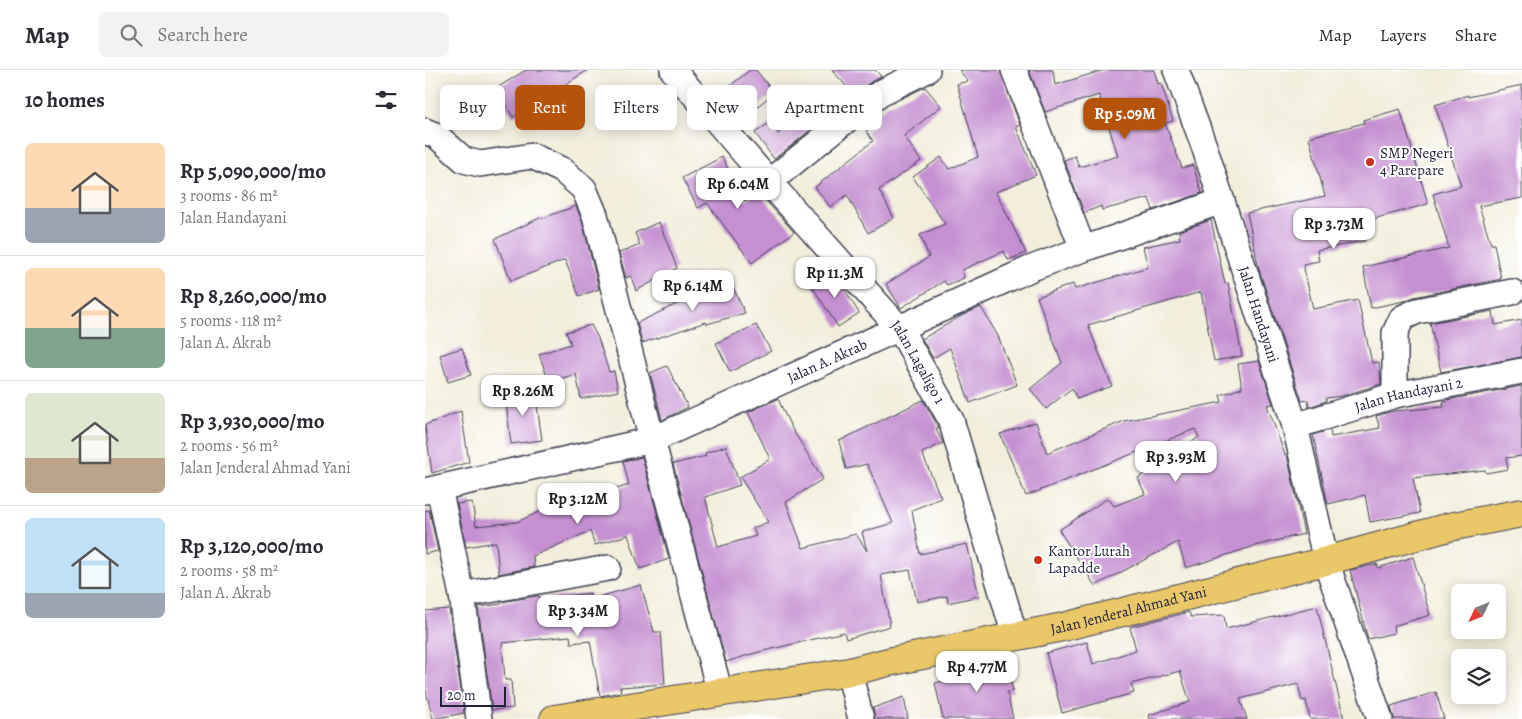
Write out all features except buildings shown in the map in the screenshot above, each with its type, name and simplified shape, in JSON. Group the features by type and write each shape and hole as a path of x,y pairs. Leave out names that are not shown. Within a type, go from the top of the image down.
{"highway":[{"name":"Jalan Jenderal Ahmad Yani","path":"554,719 849,672 888,662 1063,627 1326,561 1449,527 1522,513"}],"street":[{"path":"769,182 880,93 927,70"},
{"path":"1014,70 1083,248"},
{"name":"Jalan Handayani","path":"1176,70 1204,146 1295,426 1326,561 1381,719"},
{"name":"Jalan Lagaligo 1","path":"675,71 769,182 900,329 951,420 1015,636"},
{"path":"425,131 437,136 465,160 480,164 532,156 562,170 584,189 595,215 652,440 720,694"},
{"name":"Jalan A. Akrab","path":"432,490 652,440 1032,268 1083,248 1222,201"},
{"path":"1395,395 1395,332 1402,318 1417,311 1512,292"},
{"name":"Jalan Handayani 2","path":"1295,426 1395,395 1522,371"},
{"path":"432,490 462,595 479,719"},
{"path":"462,595 608,568"},
{"path":"849,672 861,719"}],"place":[{"name":"SMP Negeri 4 Parepare","path":"1370,162"},
{"name":"Kantor Lurah Lapadde","path":"1038,560"}]}
